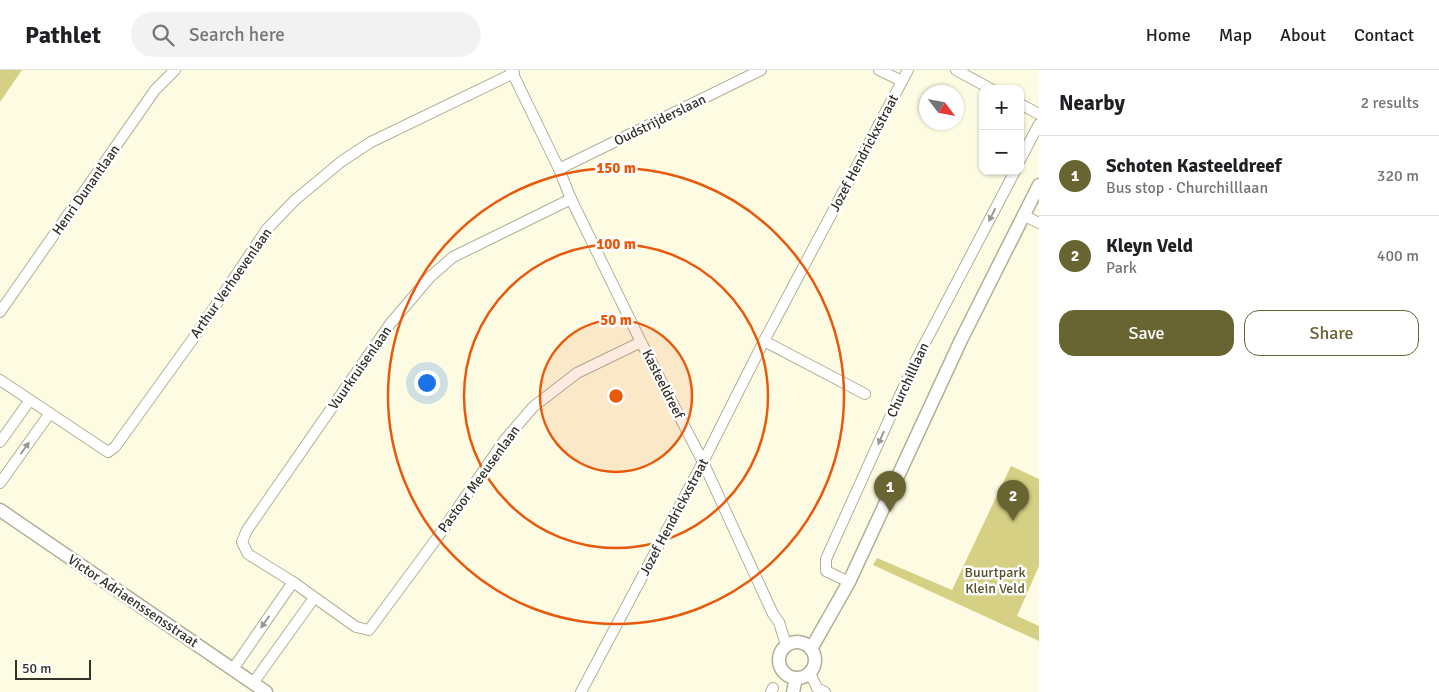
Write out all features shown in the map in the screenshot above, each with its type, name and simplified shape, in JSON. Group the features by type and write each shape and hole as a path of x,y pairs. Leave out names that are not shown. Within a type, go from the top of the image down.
{"street":[{"name":"Henri Dunantlaan","path":"0,312 155,90 175,70"},
{"name":"Oudstrijderslaan","path":"559,169 762,70"},
{"path":"879,70 902,82"},
{"name":"Jozef Hendrickxstraat","path":"581,692 908,70"},
{"path":"956,70 984,85"},
{"name":"Kasteeldreef","path":"512,72 559,169 570,198 703,462 773,614 779,622 786,645"},
{"name":"Arthur Verhoevenlaan","path":"50,414 108,452 115,447 195,336 267,229 295,200 342,161 370,142 512,72"},
{"path":"1024,106 1039,114"},
{"path":"1024,152 1039,124"},
{"name":"Churchilllaan","path":"849,582 826,571 826,559 915,362 1012,175"},
{"path":"811,649 849,582 961,340 1039,185"},
{"name":"Vuurkruisenlaan","path":"370,630 356,627 293,582 248,554 242,542 247,530 390,324 430,277 453,257 570,198"},
{"path":"1024,215 1039,223"},
{"path":"764,341 865,394"},
{"name":"Pastoor Meeusenlaan","path":"370,630 504,441 533,407 578,373 641,342"},
{"path":"0,380 50,414 0,483"},
{"path":"0,442 30,400"},
{"name":"Victor Adriaenssensstraat","path":"0,510 266,692"},
{"path":"232,669 293,582"},
{"path":"254,683 314,598"},
{"path":"797,642 808,645 811,649 815,661 810,673 802,678 784,674 780,668 779,655 786,645 797,642"},
{"path":"810,673 817,688 825,692"},
{"path":"793,692 796,678"}],"green space":[{"path":"0,70 22,70 0,102"},
{"name":"Buurtpark Klein Veld","path":"1011,466 1039,479 1039,566 1017,616 1039,626 1039,641 873,565 877,558 952,590"}],"place":[{"name":"Schoten Kasteeldreef","path":"890,512"},
{"name":"Kleyn Veld","path":"1013,521"}]}
